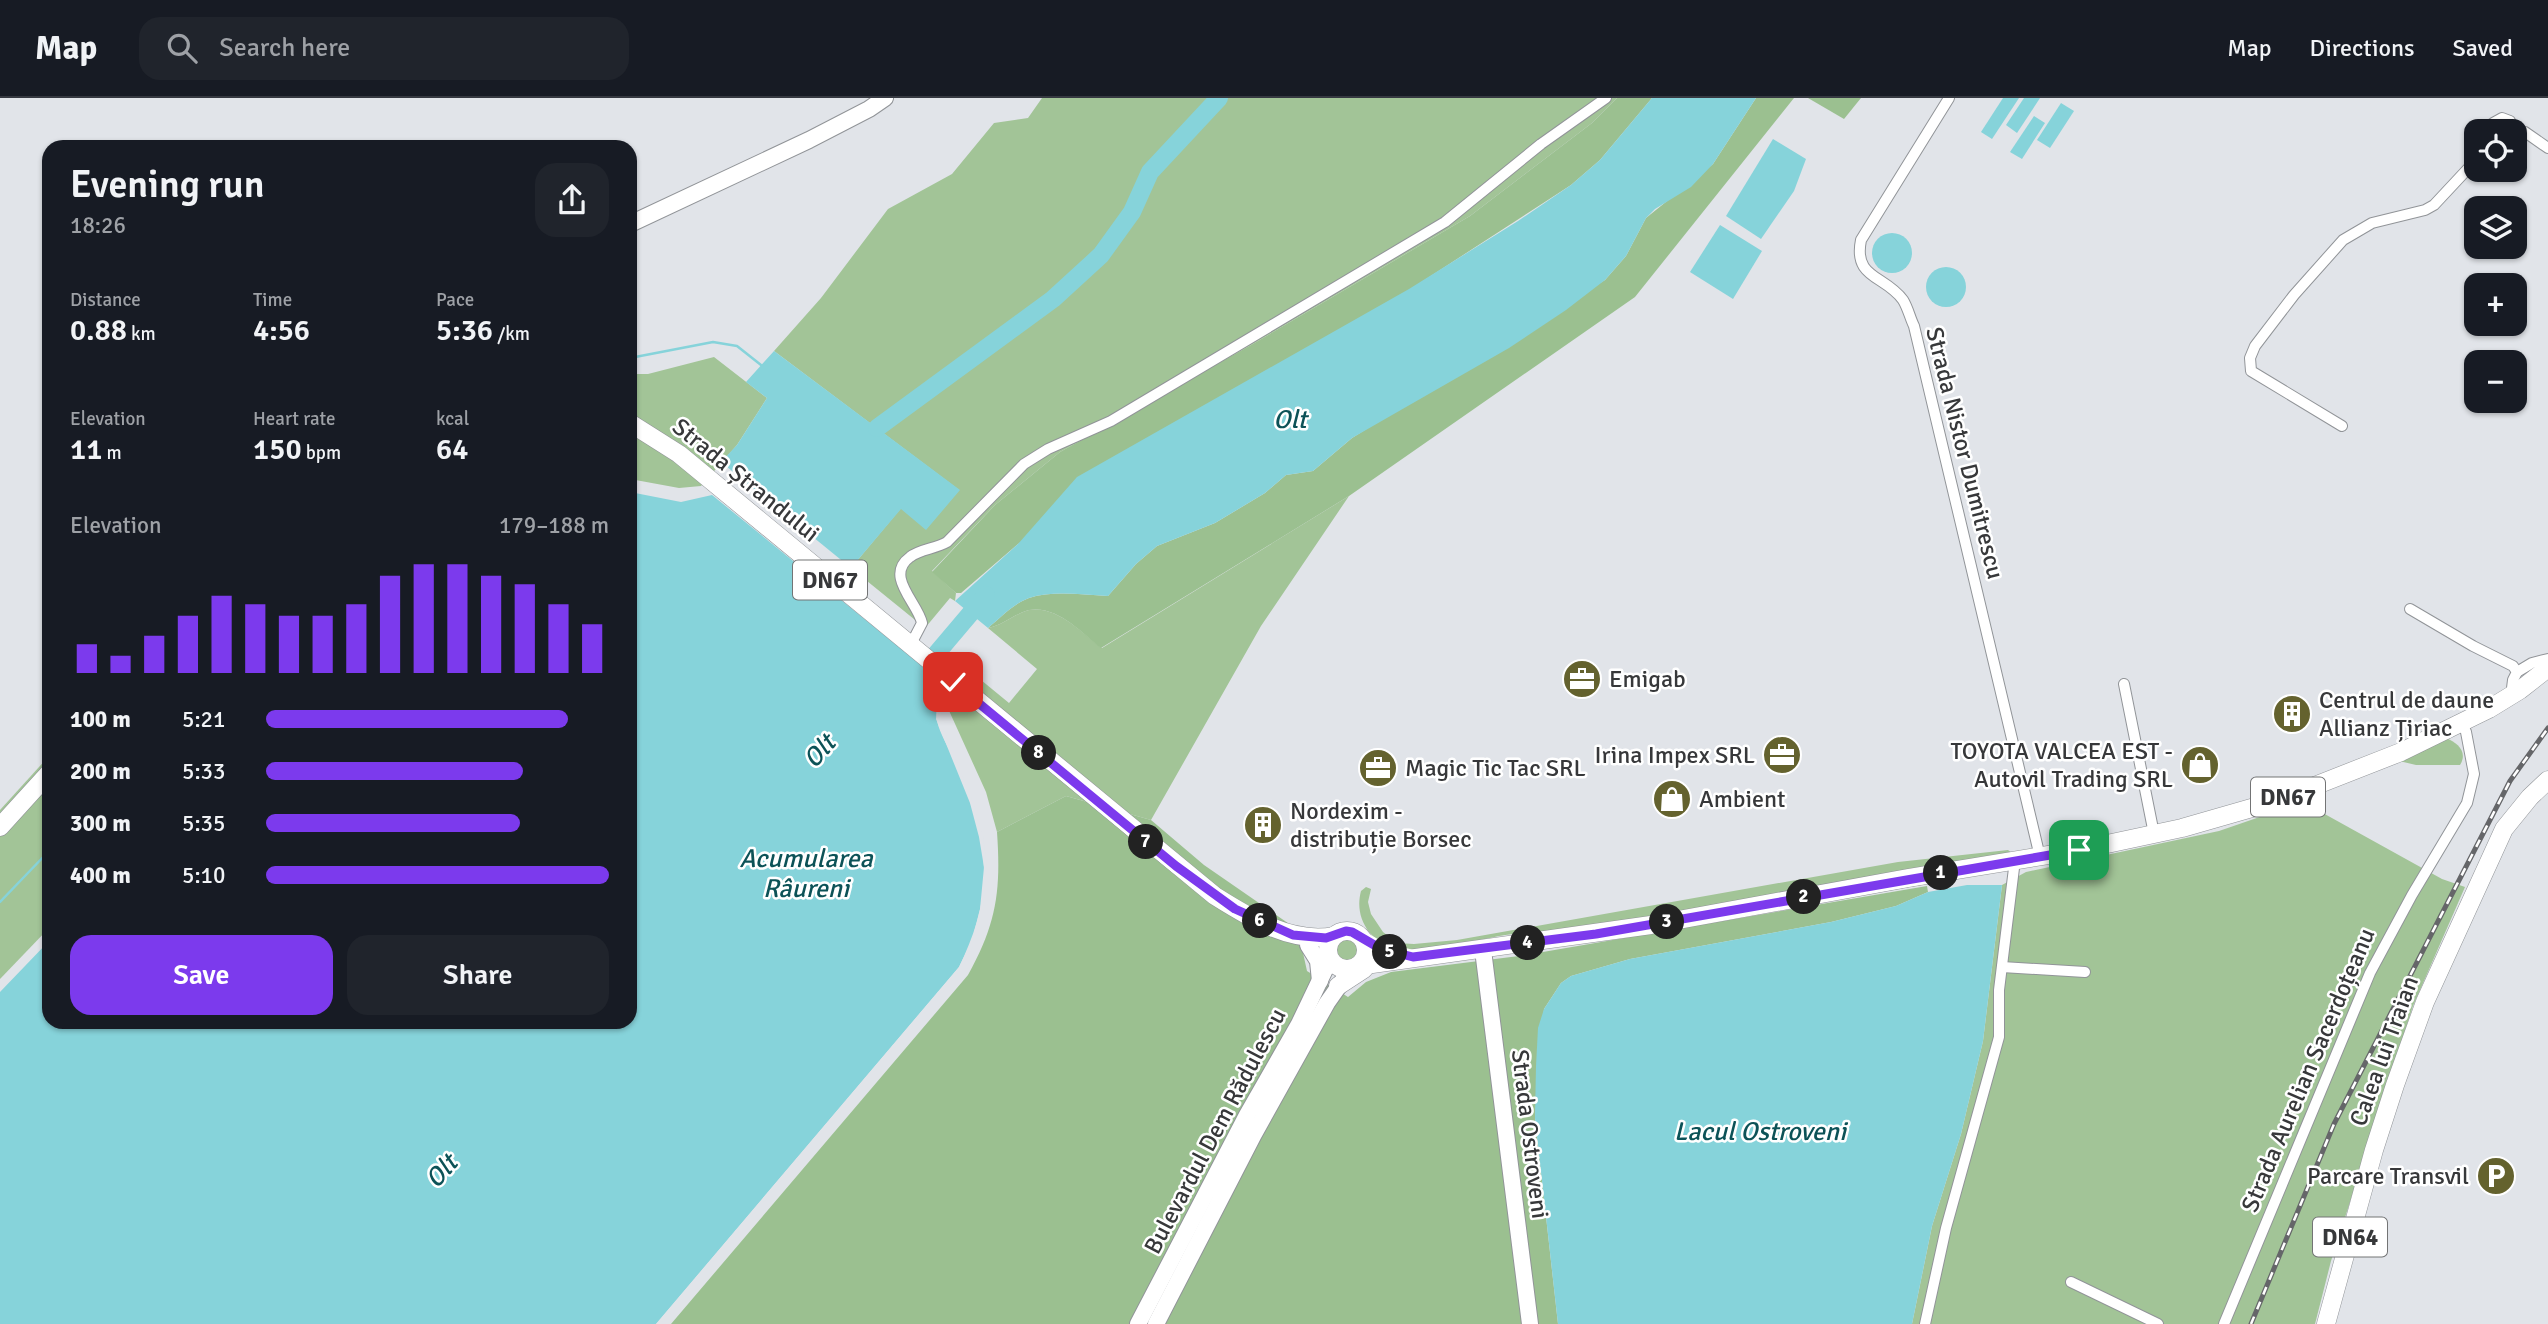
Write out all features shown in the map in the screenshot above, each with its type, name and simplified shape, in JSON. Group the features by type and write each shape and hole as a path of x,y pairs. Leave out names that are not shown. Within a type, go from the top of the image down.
{"main road":[{"path":"637,221 809,141 869,110 885,98"},
{"name":"Strada Ștrandului","path":"637,427 663,442 708,478 1196,882 1235,909 1301,940 1340,968 1651,925 2154,834 2249,810 2325,784 2401,752 2511,696 2548,668"},
{"path":"0,827 42,781"},
{"name":"Calea lui Traian","path":"2326,1324 2374,1150 2425,1002 2481,882 2546,784"},
{"name":"Strada Ștrandului","path":"1301,940 1334,936 1346,931 1357,934 1381,949 1413,957"},
{"path":"1330,959 1328,947 1334,936"},
{"path":"1355,967 1365,956 1362,939"},
{"path":"1301,940 1318,961 1320,982"},
{"name":"Strada Ostroveni","path":"1483,950 1530,1324"},
{"name":"Bulevardul Dem Rădulescu","path":"1138,1324 1330,959"},
{"path":"1338,986 1381,962"},
{"name":"Bulevardul Dem Rădulescu","path":"1156,1324 1254,1134 1338,986 1355,967"}],"street":[{"path":"910,646 922,619 905,592 900,578 903,564 911,555 936,549 947,542 1024,464 1048,449 1111,421 1445,222 1541,144 1606,98"},
{"name":"Strada Nistor Dumitrescu","path":"1949,98 1861,240 1859,253 1865,270 1886,284 1904,301 1914,327 2040,856"},
{"path":"2527,133 2548,148"},
{"path":"2342,426 2251,371 2250,358 2255,346 2294,295 2343,240 2372,223 2425,210 2434,205 2464,173"},
{"path":"2410,609 2513,666 2517,672"},
{"path":"2511,696 2517,672 2532,663 2548,659"},
{"path":"2124,684 2154,834"},
{"name":"Strada Aurelian Sacerdoțeanu","path":"2224,1324 2370,973 2412,895 2467,803 2474,774 2462,723"},
{"path":"1926,1324 1936,1269 1999,1037 2002,967 2015,860"},
{"path":"2002,967 2085,972"},
{"path":"2071,1282 2158,1324"}],"green space":[{"path":"1042,98 1617,98 1592,123 1470,216 1251,345 1060,452 995,505 932,571 956,593 955,601 950,598 925,628 851,568 901,508 926,529 959,490 774,351 821,298 888,209 952,174 994,123 1028,118"},
{"path":"1617,98 1652,98 1600,160 1571,185 1018,544 961,593 956,593 932,572 995,505 1060,452 1251,345 1470,216 1592,123"},
{"path":"1756,98 1794,98 1635,297 1349,496 1101,648 1059,616 1039,610 1029,610 988,628 1012,607 1029,598 1058,594 1108,596 1136,564 1157,546 1215,523 1265,493 1286,475 1313,471 1352,438 1605,280 1626,256 1646,218 1713,164"},
{"path":"1808,98 1861,98 1844,119"},
{"path":"714,357 767,398 737,445 701,486 679,488 637,480 637,374 648,374"},
{"path":"1349,496 1261,626 1151,820 1066,796 997,832 986,792 941,693 947,686 963,699 981,680 1009,703 1037,669 988,628 1029,610 1039,610 1059,616 1102,648"},
{"path":"2446,738 2461,748 2463,756 2460,765 2416,765 2395,760"},
{"path":"42,764 42,935 0,979 0,810"},
{"path":"1066,796 1151,820 1204,865 1298,930 1307,971 1348,997 1366,982 1391,972 1519,956 1927,886 1928,892 1896,906 1831,922 1630,959 1571,976 1561,983 1544,1009 1535,1118 1558,1324 671,1324 968,975 985,939 995,906 997,832"},
{"path":"2303,802 2442,879 2465,887 2413,1006 2331,1261 2315,1324 1912,1324 1932,1226 1961,1134 1983,1041 2002,885 2026,872 2219,831"},
{"path":"2008,850 2012,853 1542,935 1497,936 1418,951 1399,949 1382,943 1369,932 1361,918 1359,907 1361,891 1366,887 1371,889 1368,902 1371,914 1383,932 1397,943 1414,944 1457,940 1898,862"},
{"path":"1343,939 1351,939 1358,946 1358,954 1351,961 1343,961 1336,954 1336,946"}],"water":[{"name":"Olt","path":"1652,98 1756,98 1713,164 1691,187 1655,209 1646,218 1626,256 1605,280 1566,310 1509,348 1352,438 1313,471 1286,475 1265,493 1215,523 1157,546 1136,564 1108,596 1058,594 1029,598 1012,607 988,628 955,601 1018,544 1077,477 1409,289 1518,221 1571,185 1600,160"},
{"path":"2003,98 2019,98 1992,139 1981,132"},
{"path":"2024,98 2040,98 2017,133 2006,125"},
{"path":"2061,103 2074,111 2050,148 2037,140"},
{"path":"2034,116 2045,123 2022,159 2010,152"},
{"path":"1773,139 1806,159 1794,191 1761,239 1726,216"},
{"path":"1720,225 1762,251 1733,299 1690,272"},
{"path":"1892,233 1906,239 1912,253 1906,267 1892,273 1878,267 1872,253 1878,239"},
{"path":"1946,267 1960,273 1966,287 1960,301 1946,307 1932,301 1926,287 1932,273"},
{"path":"774,351 960,490 926,530 901,509 851,568 721,462 737,445 767,398 746,382"},
{"name":"Acumularea Râureni","path":"637,493 681,502 712,495 947,686 938,702 937,721 974,813 984,869 983,895 978,919 959,967 656,1324 0,1324 0,992 42,948 42,1029 637,1029"},
{"name":"Lacul Ostroveni","path":"1967,885 2002,885 1983,1041 1961,1134 1932,1226 1912,1324 1558,1324 1535,1118 1538,1028 1544,1009 1561,983 1571,976 1630,959 1831,922 1896,906 1928,892"}],"pier":[{"path":"941,693 944,699 939,718 973,802 983,836 987,867 983,910 975,942 962,969 660,1324 656,1324 959,967 972,940 980,909 984,867 970,803 936,719"}],"waterway":[{"path":"877,428 1053,299 1101,255 1132,212 1150,172 1219,98"},
{"path":"637,357 713,342 737,346 761,365"},
{"name":"Olt","path":"920,673 986,595"},
{"path":"0,902 42,858"}],"railway":[{"path":"2251,1324 2334,1124 2510,781 2548,728"}],"place":[{"name":"Emigab","path":"1582,679"},
{"name":"Centrul de daune Allianz Țiriac","path":"2292,714"},
{"name":"Irina Impex SRL","path":"1782,755"},
{"name":"TOYOTA VALCEA EST - Autovil Trading SRL","path":"2200,765"},
{"name":"Magic Tic Tac SRL","path":"1378,768"},
{"name":"Ambient","path":"1672,799"},
{"name":"Nordexim - distribuție Borsec","path":"1263,825"},
{"name":"Parcare Transvil","path":"2496,1176"}],"route":[{"path":"953,682 1176,866 1235,909 1293,935 1326,938 1346,931 1352,932 1373,946 1413,957 1596,934 2079,850"}]}
